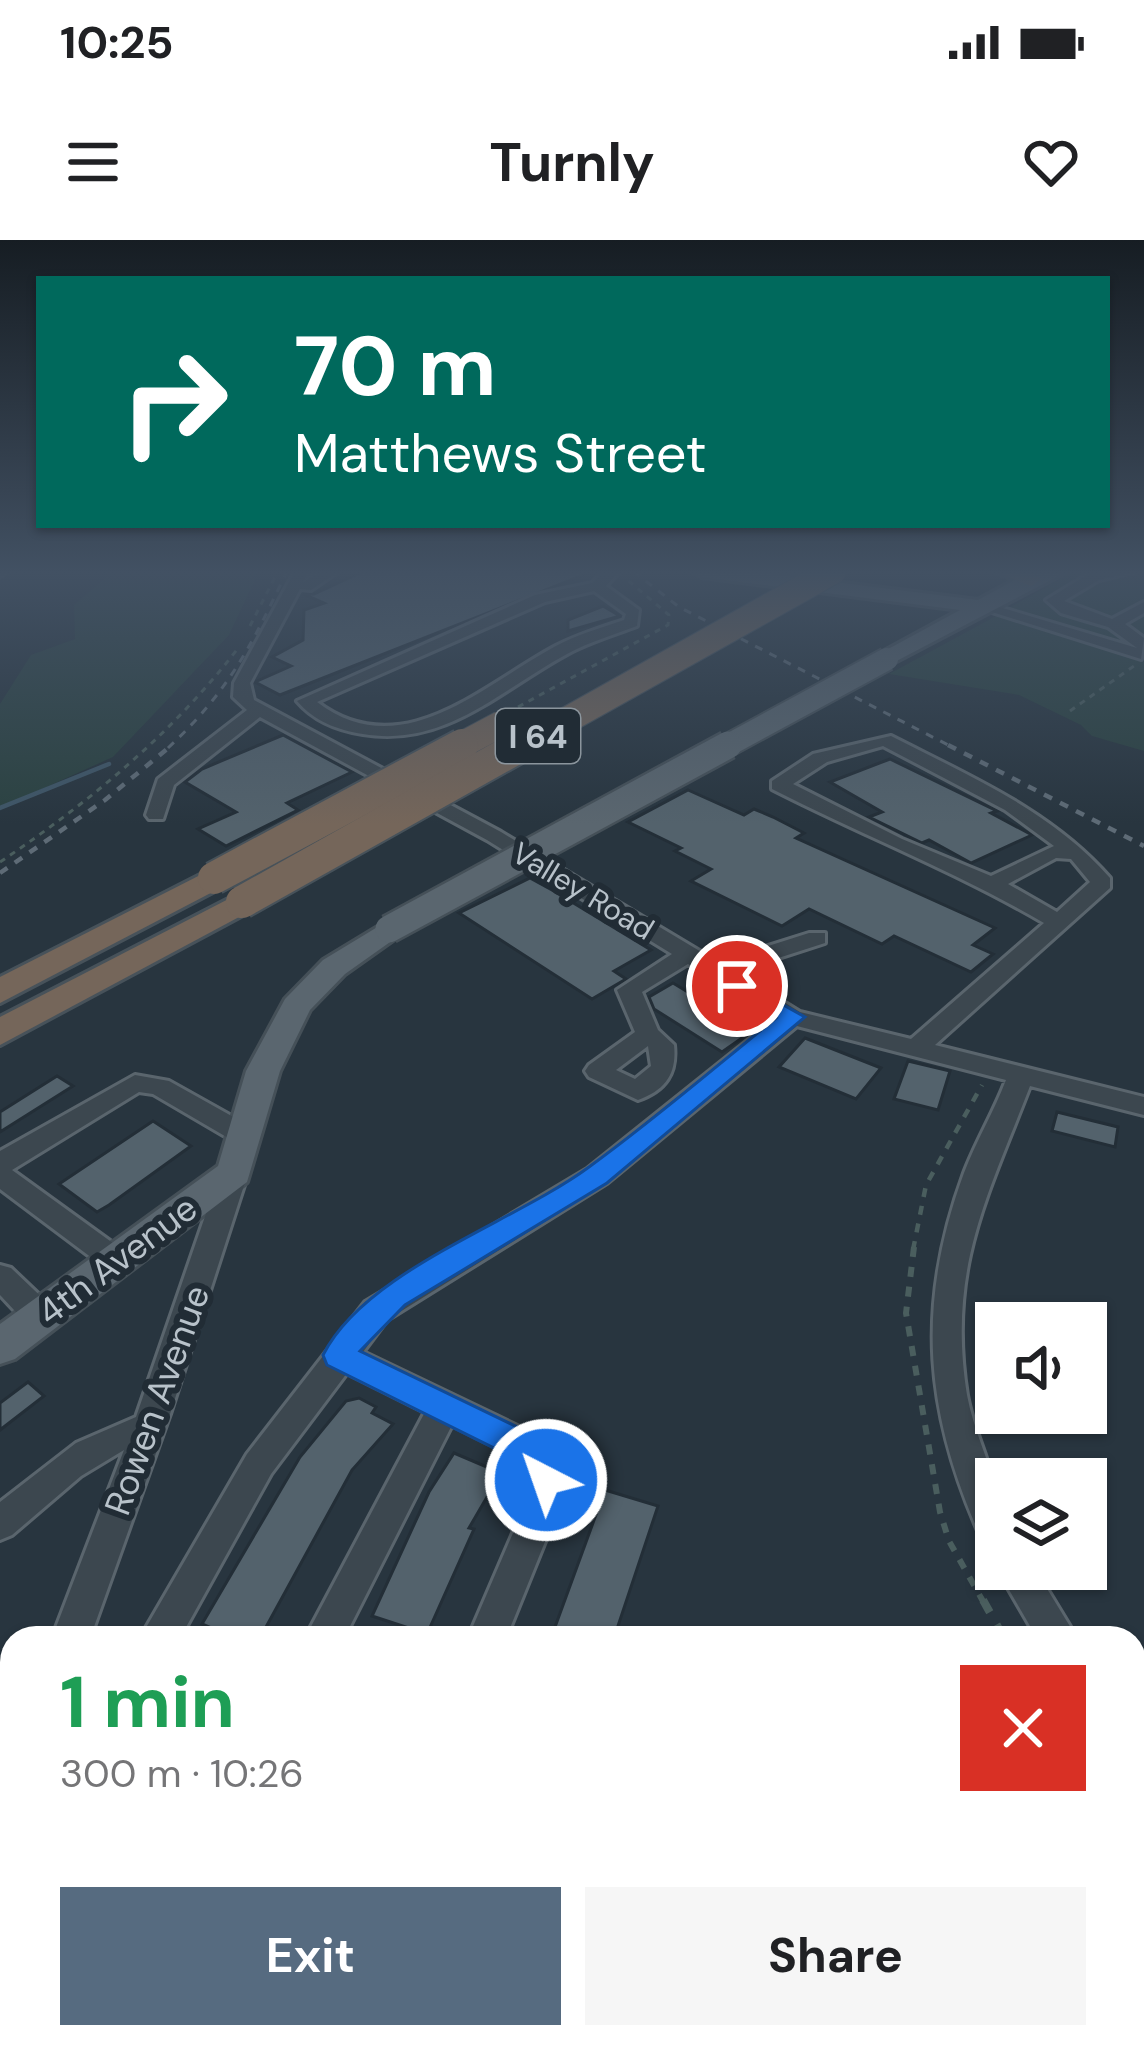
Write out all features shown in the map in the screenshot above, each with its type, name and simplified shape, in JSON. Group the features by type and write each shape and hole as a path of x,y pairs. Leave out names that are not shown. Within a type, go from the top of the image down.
{"highway":[{"name":"I 64","path":"0,992 630,655"},
{"name":"I 64","path":"0,1033 682,655"}],"main road":[{"name":"Rowen Avenue","path":"240,1154 262,1071 296,1006 334,967 389,929 894,655"},
{"name":"4th Avenue","path":"0,1347 118,1262 240,1154"}],"street":[{"path":"156,815 165,783 258,710 242,698 242,683 258,655"},
{"path":"404,655 310,695 306,701 331,721 360,729 406,732 448,720 552,655"},
{"name":"Valley Road","path":"258,710 494,836 792,1017 1144,1106"},
{"path":"914,1050 1102,883 1077,853 1012,806 885,740 820,758 779,785 895,843 992,884 1058,921"},
{"path":"992,884 1052,852 1077,853"},
{"path":"715,971 817,938"},
{"path":"648,1034 629,990 687,954"},
{"path":"166,1626 260,1464 360,1328 394,1297 597,1176 792,1017"},
{"path":"975,1483 955,1416 943,1324 945,1292 977,1174 1020,1077"},
{"path":"0,1164 126,1086 160,1087 240,1154"},
{"name":"Rowen Avenue","path":"75,1626 240,1154"},
{"path":"0,1175 118,1262"},
{"path":"0,1276 42,1317"},
{"path":"339,1355 528,1448 544,1472 541,1508 492,1626"},
{"path":"330,1626 446,1407"},
{"path":"0,1524 91,1449 148,1428"},
{"path":"1028,1590 1051,1626"}],"path":[{"path":"0,862 101,790 189,712 232,655"},
{"path":"508,712 612,655"},
{"path":"1070,711 1139,655"}],"green space":[{"path":"31,655 210,655 113,757 0,808 0,704"},
{"path":"923,655 1123,655 1144,662 1144,751 1092,736 1081,725 1019,695 889,674"}],"building":[{"path":"380,655 280,695 255,682 291,666 272,657"},
{"path":"283,735 352,772 287,803 298,810 226,846 198,829 236,812 185,782 202,769"},
{"path":"890,759 997,811 991,813 1032,835 971,863 929,840 922,843 869,817 882,812 830,782"},
{"path":"688,790 744,815 754,809 773,817 804,833 796,838 995,928 973,945 993,954 971,972 894,936 882,944 809,909 782,926 691,881 711,869 628,822"},
{"path":"530,878 651,950 614,971 626,979 592,999 459,913"},
{"path":"673,983 752,1031 722,1052 654,1009 649,997"},
{"path":"805,1038 881,1068 856,1099 779,1067"},
{"path":"908,1061 950,1071 938,1110 894,1099"},
{"path":"57,1076 73,1086 0,1132 0,1112"},
{"path":"1057,1112 1118,1127 1115,1147 1052,1131"},
{"path":"153,1121 191,1146 97,1212 59,1184"},
{"path":"28,1382 44,1396 0,1430 0,1403"},
{"path":"359,1398 376,1407 372,1413 393,1424 352,1470 267,1626 202,1624 300,1457 346,1401"},
{"path":"454,1453 501,1473 469,1528 474,1529 431,1626 403,1626 372,1616 429,1492"},
{"path":"605,1490 658,1506 618,1626 555,1626"}],"waterway":[{"path":"0,808 109,764"}],"railway":[{"path":"168,748 207,707 243,655"},
{"path":"773,655 954,748"},
{"path":"0,873 105,800 172,745"},
{"path":"948,745 1144,846"}],"route":[{"path":"546,1480 542,1464 528,1448 339,1355 394,1297 597,1176 792,1017 737,986"}]}
